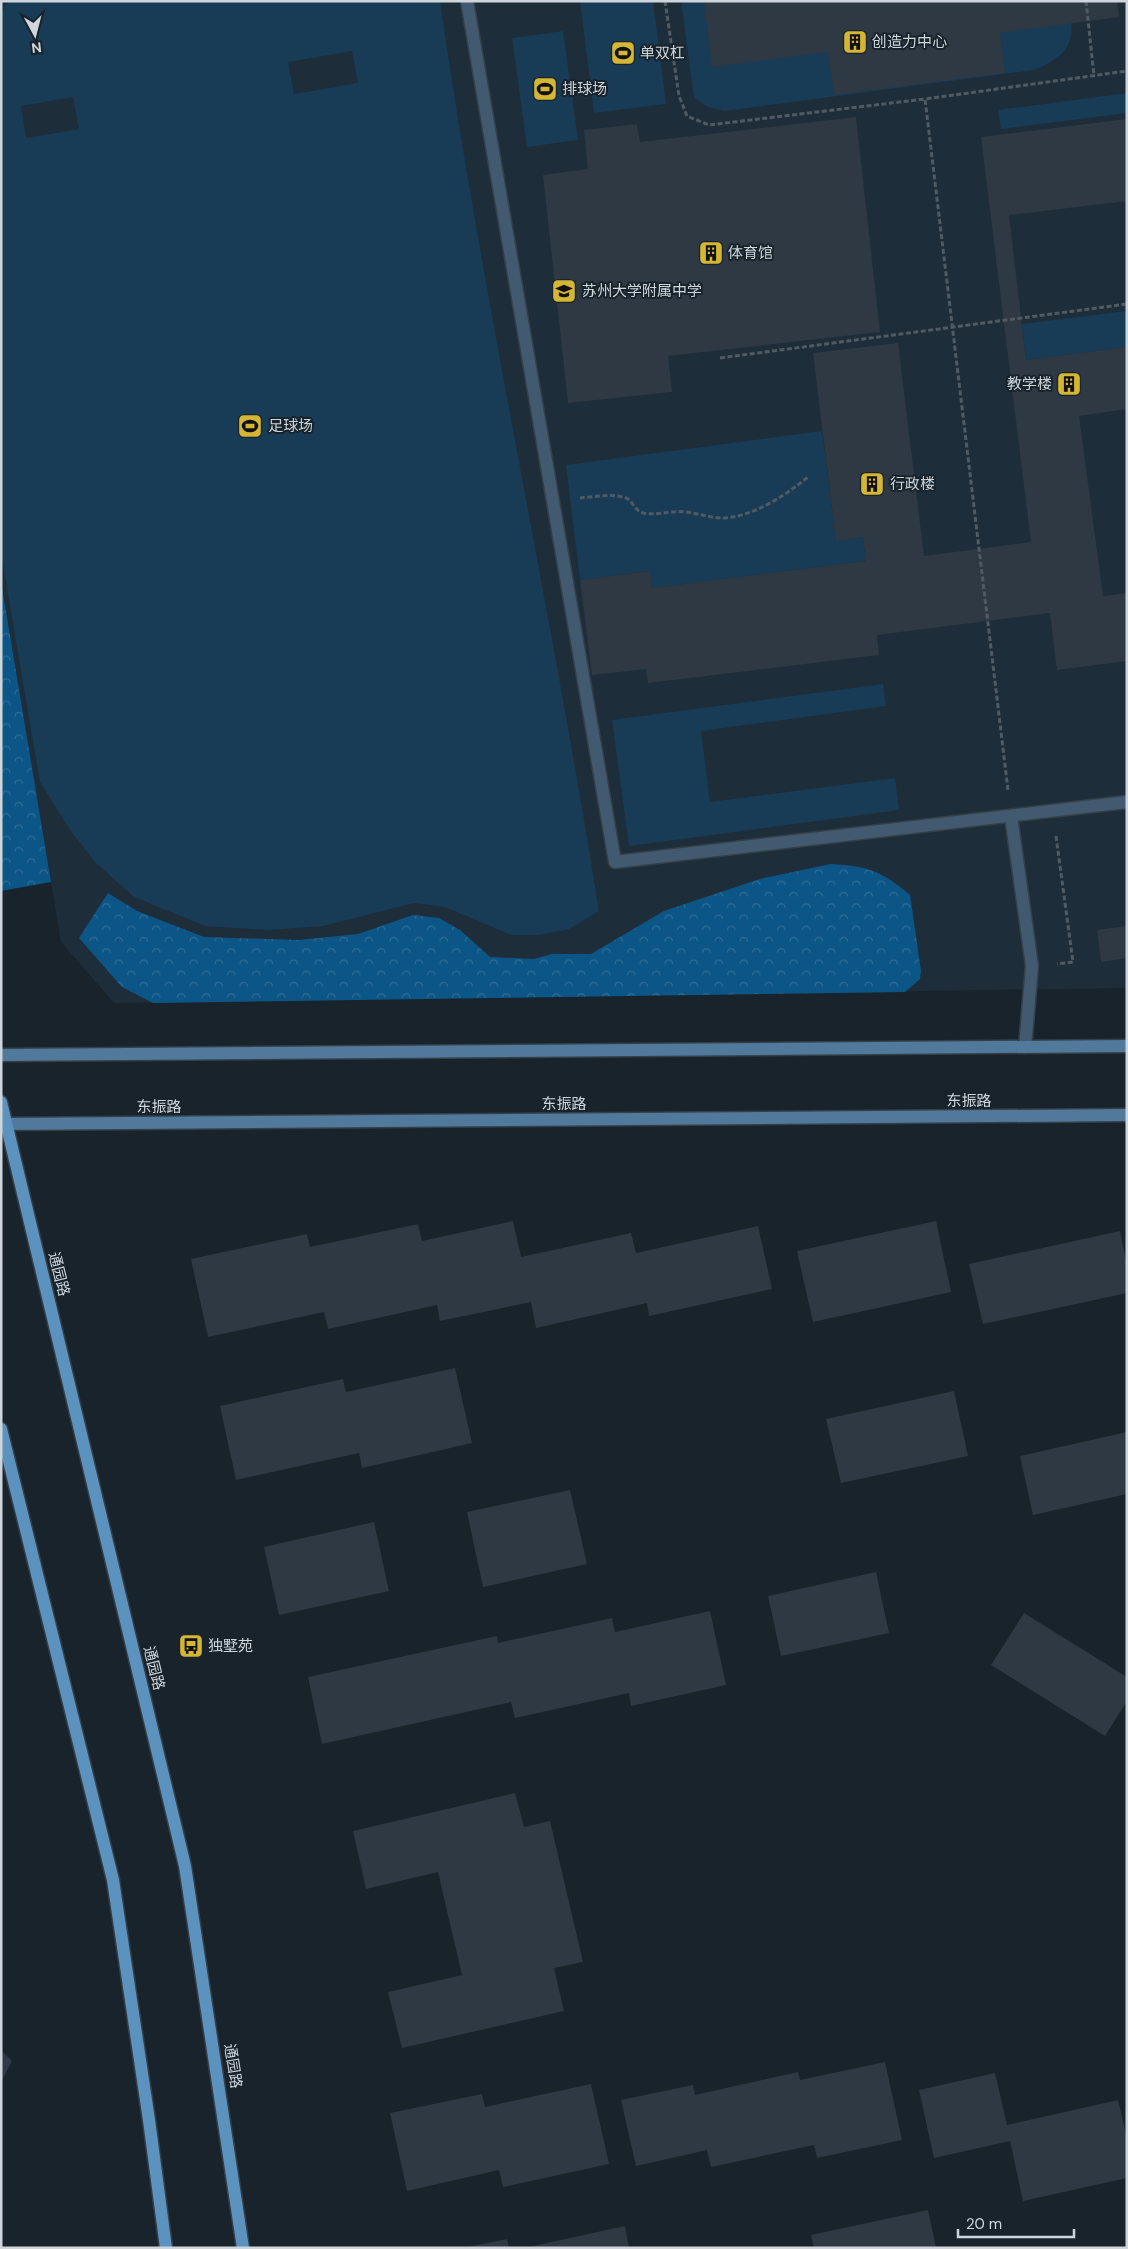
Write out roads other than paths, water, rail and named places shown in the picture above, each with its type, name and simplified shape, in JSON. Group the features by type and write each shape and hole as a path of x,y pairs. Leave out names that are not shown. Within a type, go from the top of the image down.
{"main road":[{"path":"1,1055 1127,1046"},
{"name":"通园路","path":"1,1102 4,1124 185,1866 244,2248"},
{"name":"东振路","path":"4,1124 1127,1115"},
{"path":"1,1429 113,1880 166,2248"}],"lane":[{"path":"467,1 615,862 1127,802"},
{"path":"1011,816 1032,966 1025,1047"}],"place":[{"name":"创造力中心","path":"855,42"},
{"name":"单双杠","path":"623,53"},
{"name":"排球场","path":"545,89"},
{"name":"体育馆","path":"711,253"},
{"name":"苏州大学附属中学","path":"564,291"},
{"name":"教学楼","path":"1069,384"},
{"name":"足球场","path":"250,426"},
{"name":"行政楼","path":"872,484"},
{"name":"独墅苑","path":"191,1646"}]}
